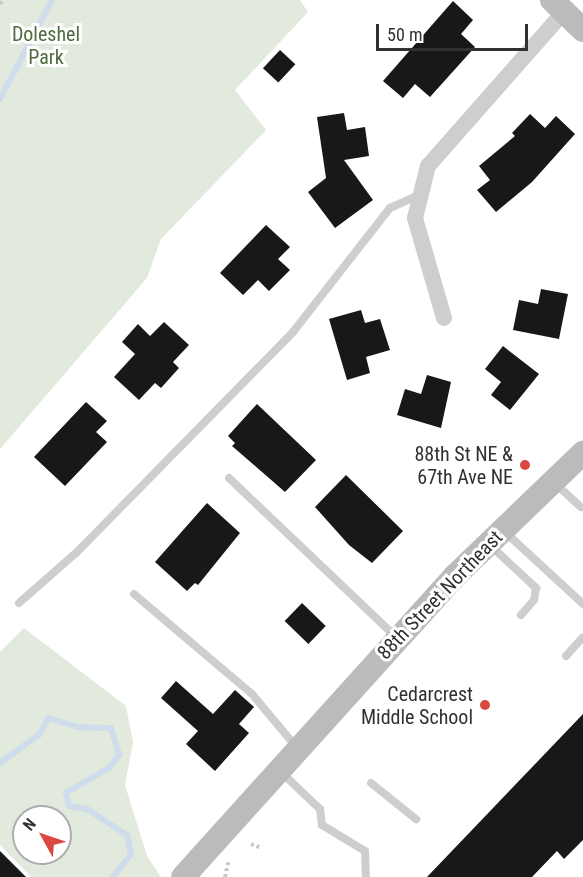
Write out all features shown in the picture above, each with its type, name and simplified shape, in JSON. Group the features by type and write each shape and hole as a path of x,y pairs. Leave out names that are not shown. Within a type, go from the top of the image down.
{"main road":[{"path":"558,6 583,30"},
{"name":"88th Street Northeast","path":"183,877 398,639 495,537 583,453"}],"street":[{"path":"444,318 419,241 415,218 428,166 558,6"}],"lane":[{"path":"19,603 76,553 293,332 390,208 419,195"},
{"path":"228,478 398,639"},
{"path":"553,481 581,507"},
{"path":"495,537 583,604"},
{"path":"495,537 536,588 534,600 521,615"},
{"path":"134,594 252,694 298,749"},
{"path":"566,656 583,637"},
{"path":"279,771 320,810 322,825 365,851 366,877"},
{"path":"371,783 416,819"}],"path":[{"path":"0,4 3,0"},
{"path":"251,844 259,847"},
{"path":"225,877 230,856"}],"green space":[{"name":"Doleshel Park","path":"0,0 300,0 308,12 235,90 266,130 161,239 147,278 0,449"},
{"path":"24,628 126,706 133,742 125,785 147,856 161,877 31,877 19,865 72,865 72,805 12,805 12,857 0,845 0,652"}],"building":[{"path":"453,1 473,20 461,34 475,47 430,97 415,84 403,98 383,81"},
{"path":"280,50 295,64 278,83 263,68"},
{"path":"344,113 347,130 365,127 369,156 344,160 373,200 335,228 308,192 326,178 317,117"},
{"path":"530,114 545,128 556,116 575,134 532,182 496,212 477,190 490,180 479,166 515,136 512,133"},
{"path":"266,225 290,247 278,259 290,270 269,291 258,280 243,295 220,273"},
{"path":"541,289 568,294 559,339 513,330 519,300 538,304"},
{"path":"361,310 365,323 380,319 390,350 366,357 370,373 347,380 329,319"},
{"path":"164,322 189,345 173,362 179,368 161,388 155,383 139,400 114,377 135,354 122,342 138,324 150,336"},
{"path":"503,346 539,374 510,410 491,395 501,382 485,369"},
{"path":"427,375 451,382 441,428 397,415 405,389 421,394"},
{"path":"86,402 107,421 96,432 107,442 65,486 34,457"},
{"path":"257,404 316,460 285,492 232,446 235,443 228,436"},
{"path":"346,475 403,531 372,563 349,545 315,507"},
{"path":"207,503 240,533 198,585 195,583 187,591 155,562"},
{"path":"302,603 326,626 308,644 285,621"},
{"path":"176,681 213,714 235,690 254,707 239,724 249,733 215,771 186,744 198,731 161,698"},
{"path":"583,714 583,840 564,859 557,851 532,877 427,877"},
{"path":"0,851 26,877 0,877"}],"waterway":[{"path":"0,99 52,0"},
{"path":"0,763 40,734 48,718 78,727 111,728 119,755 110,767 66,793 69,806 87,809 127,835 131,854 113,877"}],"place":[{"name":"88th St NE & 67th Ave NE","path":"525,465"},
{"name":"Cedarcrest Middle School","path":"485,705"}]}
